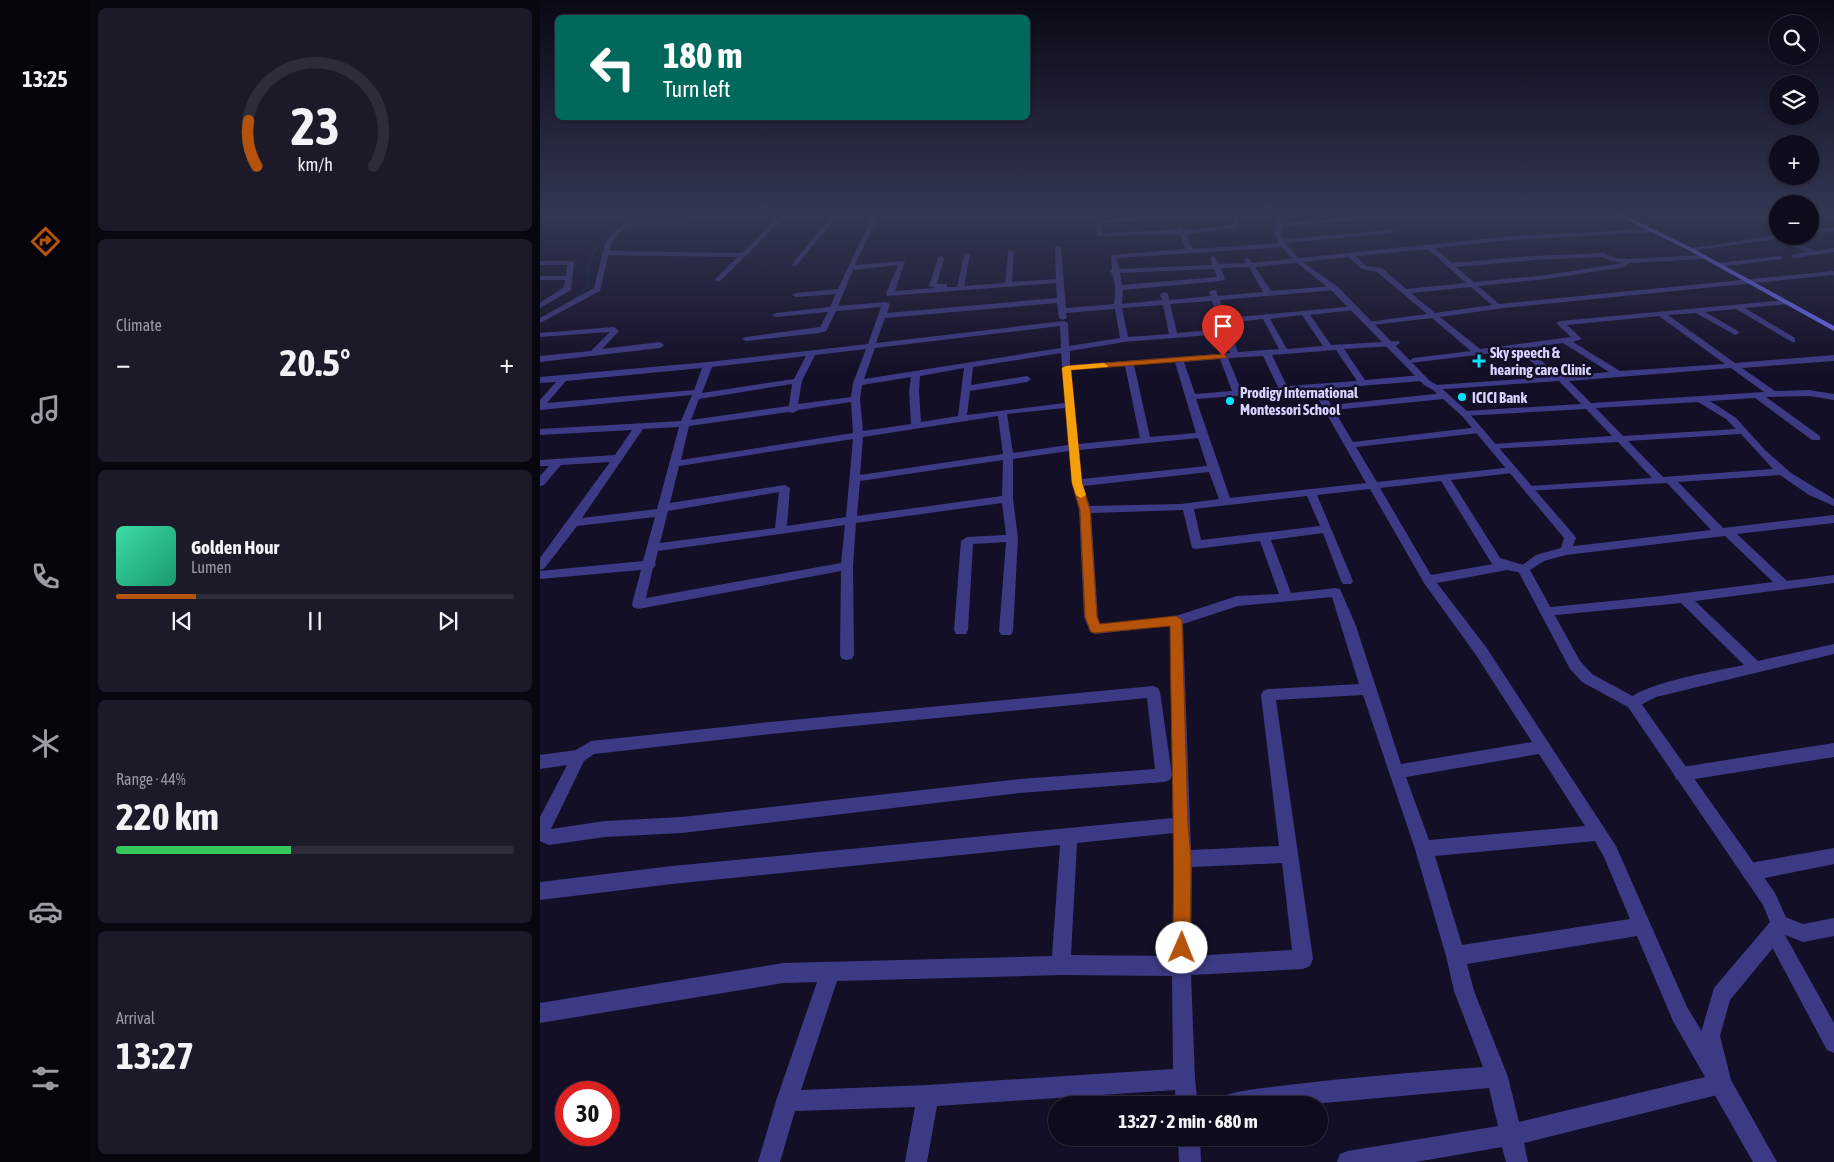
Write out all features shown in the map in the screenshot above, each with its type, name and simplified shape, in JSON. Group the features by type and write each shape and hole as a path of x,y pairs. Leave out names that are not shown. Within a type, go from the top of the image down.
{"main road":[{"path":"1723,267 1834,329"}],"street":[{"path":"540,306 568,288 570,267"},
{"path":"540,321 597,289 602,267"},
{"path":"719,280 731,267"},
{"path":"746,339 823,329 850,268 857,267"},
{"path":"847,654 850,520 858,436 855,399 858,383 901,267"},
{"path":"938,267 933,286 1008,285 1060,281"},
{"path":"961,286 965,267"},
{"path":"1008,285 1010,267"},
{"path":"1059,267 1077,483 1085,510 1091,617 1095,629 1176,620 1237,602 1336,592 1349,626 1396,772 1424,849 1456,956 1464,992 1497,1077 1517,1162"},
{"path":"1114,267 1119,288 1118,306 1124,340"},
{"path":"1114,271 1178,267"},
{"path":"1119,288 1221,280 1216,267"},
{"path":"1252,267 1268,293"},
{"path":"1309,267 1430,377 1440,392"},
{"path":"1311,267 1337,285 1376,323 1422,378 1465,414 1570,538 1566,551"},
{"path":"1363,267 1379,270 1478,352"},
{"path":"1452,267 1498,307"},
{"path":"1404,291 1555,276 1611,267"},
{"path":"1376,323 1498,307 1834,273"},
{"path":"540,278 569,278"},
{"path":"1206,281 1216,298 1235,356"},
{"path":"1161,284 1173,335"},
{"path":"890,294 961,286"},
{"path":"1063,311 1333,288"},
{"path":"796,295 840,291"},
{"path":"882,316 1061,300"},
{"path":"1413,361 1578,339 1560,323 1785,302"},
{"path":"776,315 886,304"},
{"path":"1738,307 1792,340"},
{"path":"1222,321 1353,308"},
{"path":"1697,310 1735,333"},
{"path":"1304,312 1329,349"},
{"path":"1660,314 1773,394"},
{"path":"1265,316 1285,352"},
{"path":"540,380 708,365 1064,324"},
{"path":"540,335 614,329 593,353"},
{"path":"858,383 1065,348 1124,340 1226,331"},
{"path":"1565,341 1620,374"},
{"path":"1066,368 1392,344"},
{"path":"540,359 660,346"},
{"path":"1520,347 1590,406 1620,439 1785,586"},
{"path":"1339,348 1363,383"},
{"path":"793,410 797,381 812,353"},
{"path":"1267,354 1284,390"},
{"path":"1223,356 1238,394"},
{"path":"1328,408 1440,392 1559,379 1834,358"},
{"path":"1179,361 1202,435 1226,502"},
{"path":"1129,364 1145,439"},
{"path":"708,365 685,424 650,565 638,604 848,566"},
{"path":"962,419 969,365"},
{"path":"916,373 914,392 916,426"},
{"path":"1191,397 1422,378"},
{"path":"540,407 563,379"},
{"path":"965,389 1027,379"},
{"path":"540,407 696,395 797,381"},
{"path":"1316,387 1428,580 1481,651 1599,833 1610,852 1680,1014 1766,1162"},
{"path":"1465,414 1773,394 1809,393 1834,397"},
{"path":"1757,395 1816,438"},
{"path":"540,432 685,424 793,410 855,399"},
{"path":"1700,399 1732,419 1760,451 1782,472 1817,496 1834,503"},
{"path":"675,464 1002,412 1070,405"},
{"path":"1002,412 1008,456 1008,499 1012,538 1006,631"},
{"path":"540,566 573,524 640,426"},
{"path":"1350,445 1479,430"},
{"path":"1494,447 1744,431"},
{"path":"854,479 1074,447 1202,435"},
{"path":"540,463 619,458"},
{"path":"540,483 558,462"},
{"path":"1077,483 1213,468"},
{"path":"1085,510 1188,506 1513,470"},
{"path":"1530,490 1782,472"},
{"path":"1444,478 1496,561 1507,566 1522,569 1540,558 1566,551 1834,519"},
{"path":"573,524 785,488 781,531"},
{"path":"1310,492 1347,581"},
{"path":"654,548 1008,499"},
{"path":"1188,506 1196,545 1327,529"},
{"path":"1264,537 1287,598"},
{"path":"961,630 967,541 1012,538"},
{"path":"540,575 650,565"},
{"path":"1428,580 1507,566"},
{"path":"1522,569 1575,665 1587,678 1633,703 1769,899 1776,928 1834,1043"},
{"path":"1546,611 1684,598 1834,579"},
{"path":"1684,598 1756,668"},
{"path":"1176,620 1180,825 1183,859 1182,966 1186,1096"},
{"path":"1633,703 1652,692 1834,649"},
{"path":"540,1013 783,973 1061,965 1182,966 1303,959 1268,695 1368,689"},
{"path":"540,762 579,756 591,748 624,743 1153,692 1164,775 1020,786 682,825 605,829 549,837 543,834 542,830 579,756"},
{"path":"1396,772 1475,760 1542,747"},
{"path":"1682,774 1834,750"},
{"path":"540,891 672,875 1180,825"},
{"path":"1424,849 1599,833"},
{"path":"1061,965 1069,835"},
{"path":"1183,859 1289,854"},
{"path":"1750,872 1834,856"},
{"path":"1456,956 1642,926"},
{"path":"1776,928 1803,933 1834,927"},
{"path":"1720,1084 1710,1036 1721,996 1776,928"},
{"path":"769,1162 787,1101 830,972"},
{"path":"1280,1096 1393,1084 1497,1077"},
{"path":"787,1101 928,1096 1184,1079"},
{"path":"1348,1162 1511,1135 1720,1084"},
{"path":"916,1162 928,1096"},
{"path":"1189,1146 1190,1162"}],"waterway":[{"path":"574,299 581,294 587,285 588,267"}],"slow traffic":[{"path":"1081,495 1077,483 1066,368 1104,366"}],"place":[{"name":"Sky speech & hearing care Clinic","path":"1479,361"},
{"name":"ICICI Bank","path":"1462,397"},
{"name":"Prodigy International Montessori School","path":"1230,401"}],"route":[{"path":"1182,948 1183,859 1180,825 1176,620 1095,629 1091,617 1085,510 1077,483 1066,368 1179,361 1223,356"}]}
